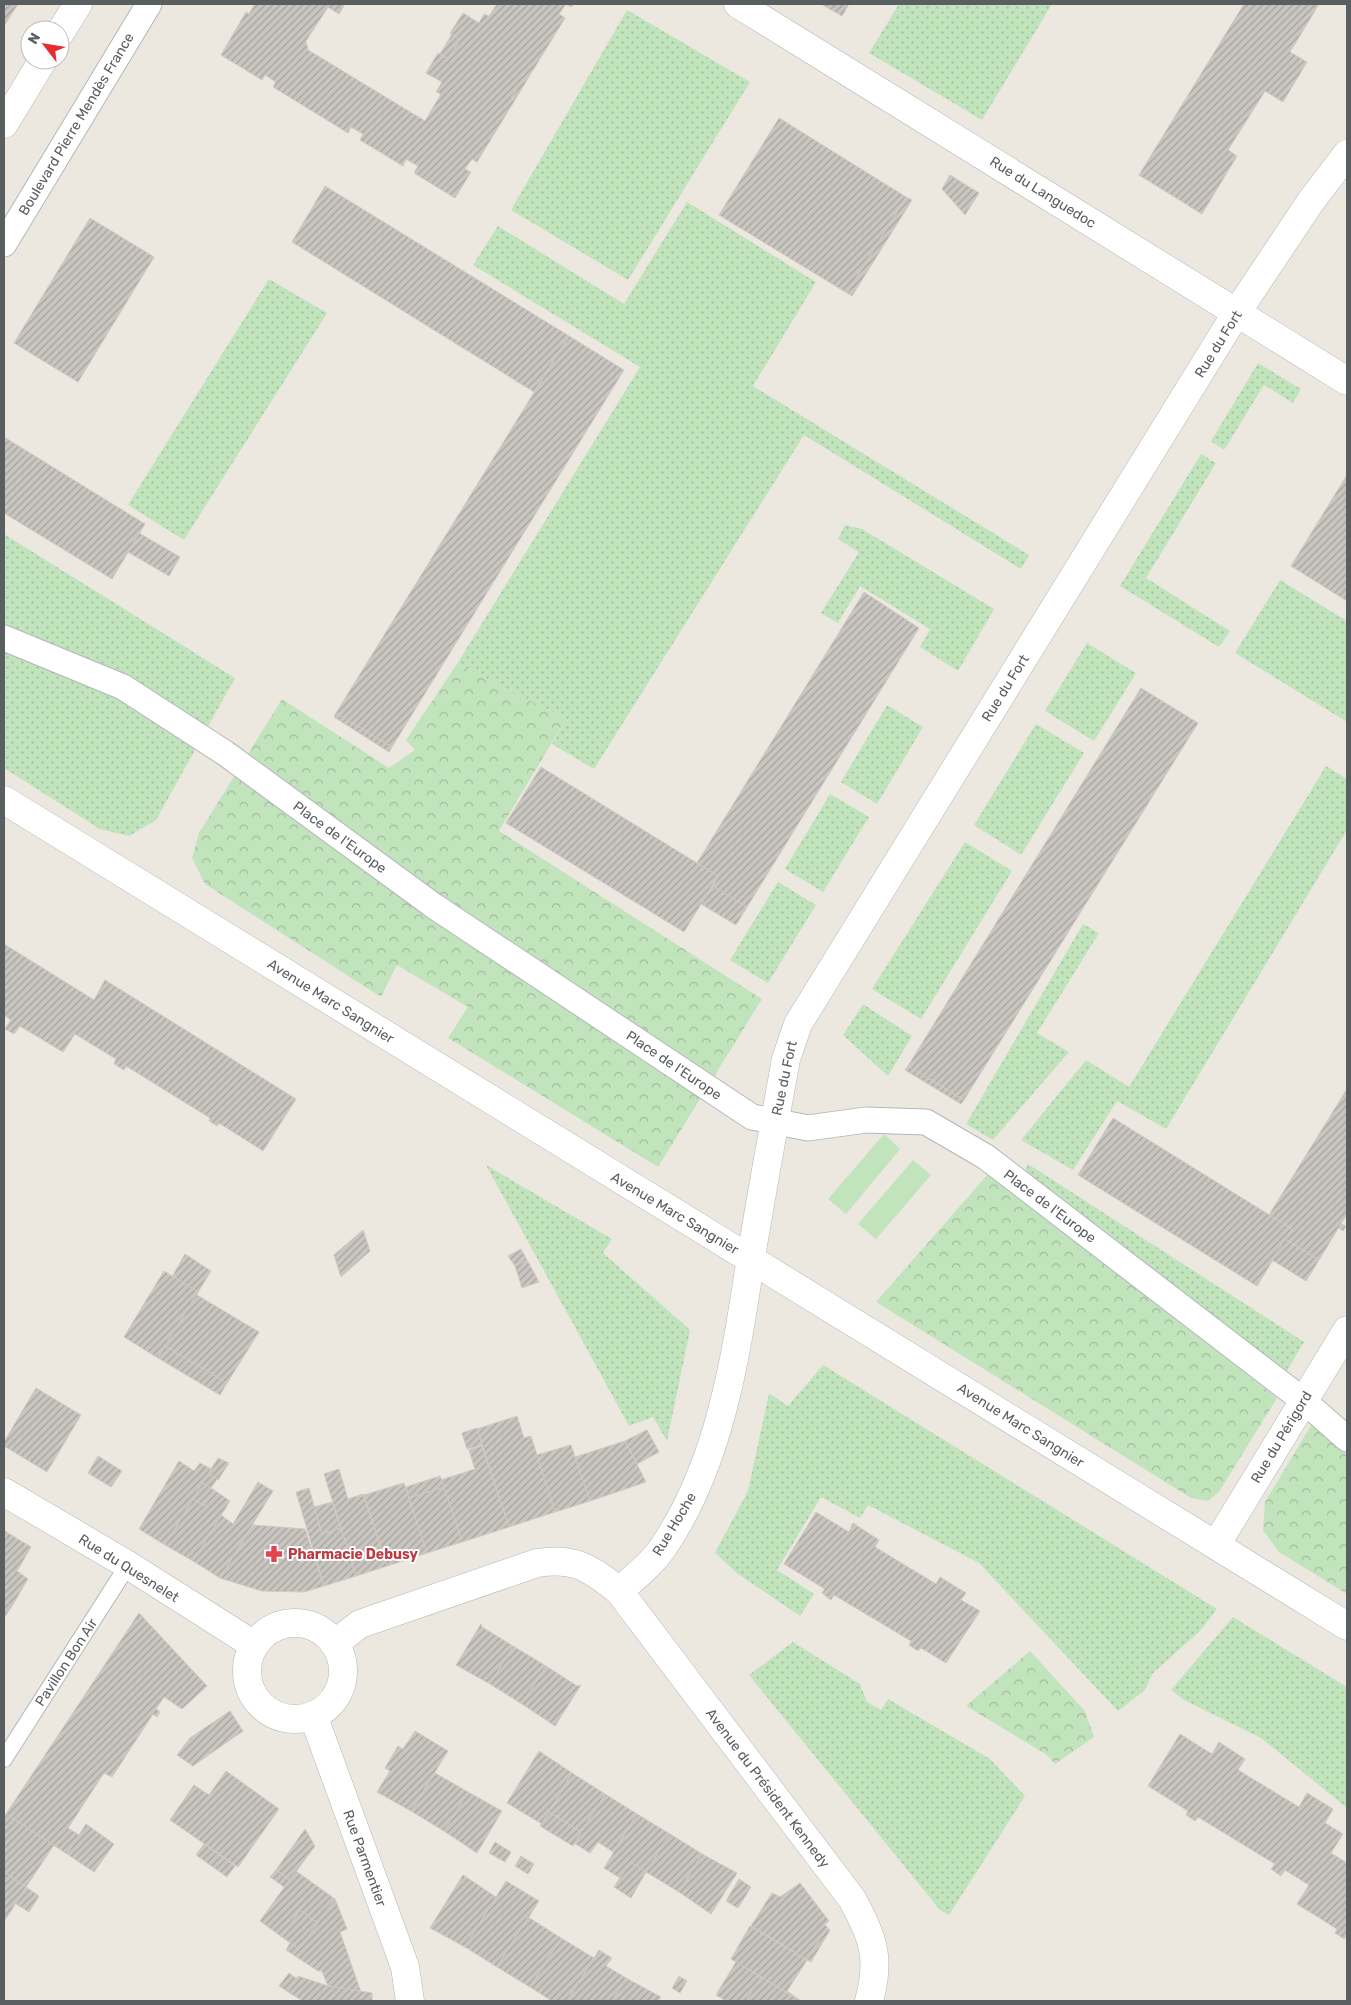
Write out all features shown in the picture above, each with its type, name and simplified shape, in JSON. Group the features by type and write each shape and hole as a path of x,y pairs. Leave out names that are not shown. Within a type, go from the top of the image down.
{"street":[{"path":"68,20 78,4"},
{"name":"Boulevard Pierre Mendès France","path":"4,244 149,4"},
{"name":"Rue du Languedoc","path":"738,4 1347,381"},
{"path":"4,124 37,70"},
{"name":"Rue du Fort","path":"751,1259 786,1059 798,1024 1237,312 1310,201 1347,154"},
{"name":"Place de l'Europe","path":"4,638 122,687 225,753 434,906 752,1117 808,1128 866,1120 926,1122 986,1157 1304,1400 1347,1438"},
{"name":"Avenue Marc Sangnier","path":"4,800 1347,1626"},
{"name":"Rue Hoche","path":"619,1591 644,1570 664,1546 702,1473 720,1419 747,1290 751,1259"},
{"name":"Rue du Périgord","path":"1216,1545 1347,1330"},
{"name":"Rue du Quesnelet","path":"4,1492 128,1566 254,1645"},
{"path":"334,1644 360,1624 537,1564 558,1560 575,1563 598,1575 619,1591"},
{"name":"Avenue du Président Kennedy","path":"619,1591 852,1899 873,1941 875,1966 868,2001"},
{"path":"294,1623 317,1628 334,1644 342,1664 341,1685 330,1703 313,1715 295,1719 276,1715 261,1705 250,1690 246,1672 249,1654 254,1645 271,1629 294,1623"},
{"name":"Rue Parmentier","path":"313,1715 405,1967 410,2001"}],"lane":[{"name":"Pavillon Bon Air","path":"4,1760 128,1566"}],"green space":[{"path":"899,4 1052,4 982,120 869,53"},
{"path":"627,10 750,82 628,280 511,210"},
{"path":"687,202 816,282 753,386 1029,555 1021,569 804,435 594,769 552,744 566,719 457,664 640,367 473,265 498,226 624,304"},
{"path":"269,279 327,313 184,540 128,505"},
{"path":"1258,363 1301,389 1293,403 1264,385 1224,450 1211,441"},
{"path":"1201,454 1216,463 1146,578 1230,631 1219,647 1120,586"},
{"path":"845,525 862,529 994,609 958,671 920,647 930,629 860,586 838,623 821,613 859,552 838,539"},
{"path":"4,534 235,678 156,820 129,836 100,829 4,768"},
{"path":"1280,580 1347,621 1347,722 1235,653"},
{"path":"1087,643 1136,673 1094,741 1045,711"},
{"path":"457,664 566,719 499,831 762,999 658,1167 448,1038 468,1007 397,965 381,997 205,884 192,858 199,833 282,699 389,768 415,750 406,740"},
{"path":"887,705 923,727 877,804 841,782"},
{"path":"1036,724 1084,753 1021,855 974,825"},
{"path":"1326,766 1347,779 1347,830 1166,1129 1117,1101 1073,1170 1021,1140 1086,1060 1129,1087"},
{"path":"830,794 869,817 823,892 785,869"},
{"path":"965,842 1012,871 921,1019 872,989"},
{"path":"778,882 816,905 768,983 730,960"},
{"path":"1083,924 1099,933 1037,1033 1069,1052 993,1140 966,1124"},
{"path":"863,1004 912,1036 888,1076 843,1035"},
{"path":"884,1134 900,1149 846,1214 828,1199"},
{"path":"913,1160 931,1175 876,1239 858,1224"},
{"path":"1028,1164 1304,1342 1286,1372 1025,1171"},
{"path":"486,1165 612,1239 603,1253 690,1330 667,1441 653,1417 629,1426"},
{"path":"989,1173 1277,1398 1219,1492 1208,1501 1191,1498 876,1302"},
{"path":"823,1365 1217,1609 1200,1631 1152,1674 1145,1690 1118,1711 979,1563 868,1505 860,1518 821,1497 777,1570 814,1594 800,1616 738,1574 715,1553 748,1491 769,1393 788,1406"},
{"path":"1313,1422 1347,1455 1347,1594 1279,1552 1263,1530 1265,1502"},
{"path":"1233,1617 1347,1687 1347,1808 1261,1738 1184,1700 1171,1690"},
{"path":"793,1642 860,1684 867,1702 881,1710 888,1699 990,1759 1025,1796 949,1915 940,1910 749,1675"},
{"path":"1030,1651 1085,1711 1094,1737 1055,1764 1047,1755 966,1706"}],"building":[{"path":"4,4 18,4 4,26"},
{"path":"255,4 330,4 306,41 308,50 425,121 441,94 436,92 442,82 426,73 438,53 448,59 460,40 450,33 463,13 479,23 484,14 489,16 497,4 566,4 559,14 565,18 527,80 524,78 511,98 515,100 477,162 472,159 465,169 471,172 455,198 414,173 418,166 406,159 403,166 360,140 363,134 351,127 348,133 273,87 276,82 265,75 262,80 221,55 246,12 249,14"},
{"path":"330,4 345,4 339,14 328,7"},
{"path":"821,4 849,4 842,16"},
{"path":"1244,4 1319,4 1290,52 1307,62 1283,102 1265,91 1228,150 1237,156 1202,214 1139,175"},
{"path":"452,34 460,40 448,59 440,54"},
{"path":"524,78 527,80 515,100 511,98"},
{"path":"779,118 906,197 847,293 719,215"},
{"path":"950,175 979,193 965,215 942,189"},
{"path":"325,186 569,336 534,392 292,242"},
{"path":"906,197 912,200 852,296 847,293"},
{"path":"90,218 154,257 78,382 14,343"},
{"path":"569,336 624,370 392,747 336,713"},
{"path":"4,437 145,524 112,579 4,513"},
{"path":"1347,475 1347,601 1291,566"},
{"path":"139,533 180,557 169,576 128,552"},
{"path":"864,592 919,628 747,907 713,886 718,876 697,863"},
{"path":"1141,688 1198,723 964,1100 908,1066"},
{"path":"336,713 392,747 389,752 334,717"},
{"path":"541,767 718,876 684,932 506,823"},
{"path":"713,886 747,907 736,925 701,904"},
{"path":"4,944 94,1000 105,980 296,1099 263,1151 219,1123 217,1126 209,1121 210,1118 126,1066 124,1070 114,1064 116,1059 75,1034 63,1052 20,1026 14,1034 5,1029 11,1020 4,1015"},
{"path":"908,1066 964,1100 961,1104 905,1070"},
{"path":"1347,1089 1347,1214 1319,1260 1285,1239 1292,1229 1269,1215"},
{"path":"1113,1118 1292,1229 1257,1286 1078,1175"},
{"path":"1341,1224 1346,1226 1343,1231 1339,1228"},
{"path":"363,1230 370,1251 341,1277 334,1255"},
{"path":"1285,1239 1319,1260 1306,1281 1272,1260"},
{"path":"521,1249 527,1260 515,1266 508,1256"},
{"path":"185,1254 211,1271 198,1292 172,1277"},
{"path":"527,1260 539,1282 522,1288 515,1266"},
{"path":"164,1271 198,1292 158,1358 124,1337"},
{"path":"198,1292 197,1295 259,1332 227,1383 165,1346"},
{"path":"165,1346 227,1383 220,1395 158,1358"},
{"path":"36,1388 81,1415 47,1472 4,1446 4,1442"},
{"path":"517,1416 524,1438 531,1436 555,1512 509,1527 477,1429"},
{"path":"477,1428 482,1445 467,1449 462,1433"},
{"path":"647,1430 659,1452 637,1464 625,1441"},
{"path":"625,1441 646,1482 590,1501 575,1457"},
{"path":"571,1445 590,1501 555,1512 537,1455"},
{"path":"482,1446 509,1527 462,1542 441,1480 475,1469 469,1450"},
{"path":"98,1456 122,1471 111,1487 88,1473"},
{"path":"218,1458 229,1463 218,1480 208,1474"},
{"path":"179,1461 194,1471 200,1463 211,1469 165,1545 139,1529"},
{"path":"339,1469 348,1499 363,1494 387,1566 356,1576 324,1474"},
{"path":"208,1474 217,1479 211,1488 202,1483"},
{"path":"440,1476 444,1487 409,1498 406,1487"},
{"path":"258,1482 273,1491 220,1578 193,1561 221,1515 233,1524"},
{"path":"202,1483 214,1490 204,1506 193,1499"},
{"path":"404,1483 427,1553 387,1566 364,1495"},
{"path":"444,1487 462,1542 427,1553 409,1498"},
{"path":"309,1488 322,1534 341,1528 356,1576 324,1586 296,1492"},
{"path":"214,1490 230,1501 193,1561 165,1545 193,1499 204,1506"},
{"path":"332,1502 341,1528 322,1534 314,1507"},
{"path":"816,1512 849,1532 853,1523 879,1540 875,1547 936,1584 940,1577 966,1593 961,1600 980,1611 946,1663 921,1648 918,1651 909,1645 911,1641 834,1595 831,1600 822,1593 825,1589 784,1564"},
{"name":"Pharmacie Debusy","path":"253,1525 305,1529 324,1586 304,1592 262,1591 220,1578"},
{"path":"4,1530 8,1533 4,1541"},
{"path":"8,1533 31,1547 17,1571 28,1579 12,1606 4,1601 4,1541"},
{"path":"4,1601 12,1606 4,1618"},
{"path":"139,1613 207,1686 182,1709 164,1697 156,1709 160,1712 157,1717 153,1714 112,1777 104,1773 68,1828 79,1835 67,1854 6,1814"},
{"path":"481,1624 482,1627 513,1646 490,1684 456,1665"},
{"path":"513,1646 546,1666 522,1704 490,1684"},
{"path":"546,1666 577,1686 581,1685 555,1726 522,1704"},
{"path":"230,1711 243,1731 193,1766 177,1755 190,1738"},
{"path":"415,1731 448,1751 411,1811 377,1792 390,1771 385,1768 398,1746 403,1749"},
{"path":"1180,1734 1212,1754 1219,1742 1245,1759 1238,1770 1299,1807 1307,1793 1333,1809 1325,1823 1343,1834 1331,1853 1347,1863 1347,1936 1344,1939 1335,1933 1337,1929 1297,1904 1309,1885 1285,1870 1281,1876 1271,1869 1275,1864 1198,1817 1195,1821 1186,1815 1188,1811 1148,1786"},
{"path":"539,1751 572,1773 542,1824 507,1803"},
{"path":"226,1771 279,1809 238,1867 170,1820 194,1785 209,1795"},
{"path":"435,1773 468,1792 444,1831 411,1811"},
{"path":"572,1773 605,1794 581,1832 549,1812"},
{"path":"468,1792 502,1811 477,1853 444,1831"},
{"path":"605,1794 637,1814 613,1852 598,1842 590,1853 574,1843"},
{"path":"549,1812 581,1832 573,1846 540,1826"},
{"path":"6,1814 54,1845 26,1887 4,1872 4,1819"},
{"path":"637,1814 670,1834 646,1872 630,1862 620,1878 604,1868"},
{"path":"86,1824 114,1844 94,1872 67,1854"},
{"path":"305,1829 315,1846 290,1880 276,1870"},
{"path":"670,1834 702,1854 679,1892 646,1872"},
{"path":"495,1842 511,1852 505,1862 489,1853"},
{"path":"204,1844 235,1866 227,1877 196,1855"},
{"path":"702,1854 737,1873 711,1914 679,1892"},
{"path":"521,1856 534,1864 528,1874 515,1866"},
{"path":"630,1862 646,1872 631,1898 614,1887"},
{"path":"276,1870 290,1880 284,1887 270,1877"},
{"path":"296,1871 335,1899 318,1923 300,1910 282,1937 260,1921"},
{"path":"4,1872 26,1887 4,1922"},
{"path":"463,1875 496,1897 465,1947 430,1928"},
{"path":"739,1879 751,1887 738,1908 726,1901"},
{"path":"506,1881 539,1901 497,1967 465,1947"},
{"path":"800,1883 829,1921 824,1925 828,1927 807,1960 751,1926 772,1893 780,1897"},
{"path":"26,1887 39,1896 29,1912 16,1904"},
{"path":"335,1899 347,1929 340,1932 361,1992 328,1986 322,1971 318,1971 286,1950 290,1943 299,1949"},
{"path":"300,1910 318,1923 299,1949 282,1937"},
{"path":"528,1917 561,1938 530,1987 497,1967"},
{"path":"750,1926 807,1960 787,1991 801,2001 731,1959"},
{"path":"826,1928 830,1930 811,1962 807,1960"},
{"path":"561,1938 594,1958 567,2001 552,2001 530,1987"},
{"path":"599,1950 612,1958 606,1966 626,1978 612,2001 567,2001"},
{"path":"736,1962 761,1977 746,2001 726,2001 716,1995"},
{"path":"289,1973 297,1979 288,1992 279,1986"},
{"path":"298,1976 328,1986 372,1993 372,2001 303,2001 288,1992"},
{"path":"679,1976 687,1981 680,1993 672,1988"},
{"path":"761,1977 800,2001 746,2001"},
{"path":"626,1978 661,1997 658,2001 612,2001"}],"place":[{"name":"Pharmacie Debusy","path":"274,1554"}]}
